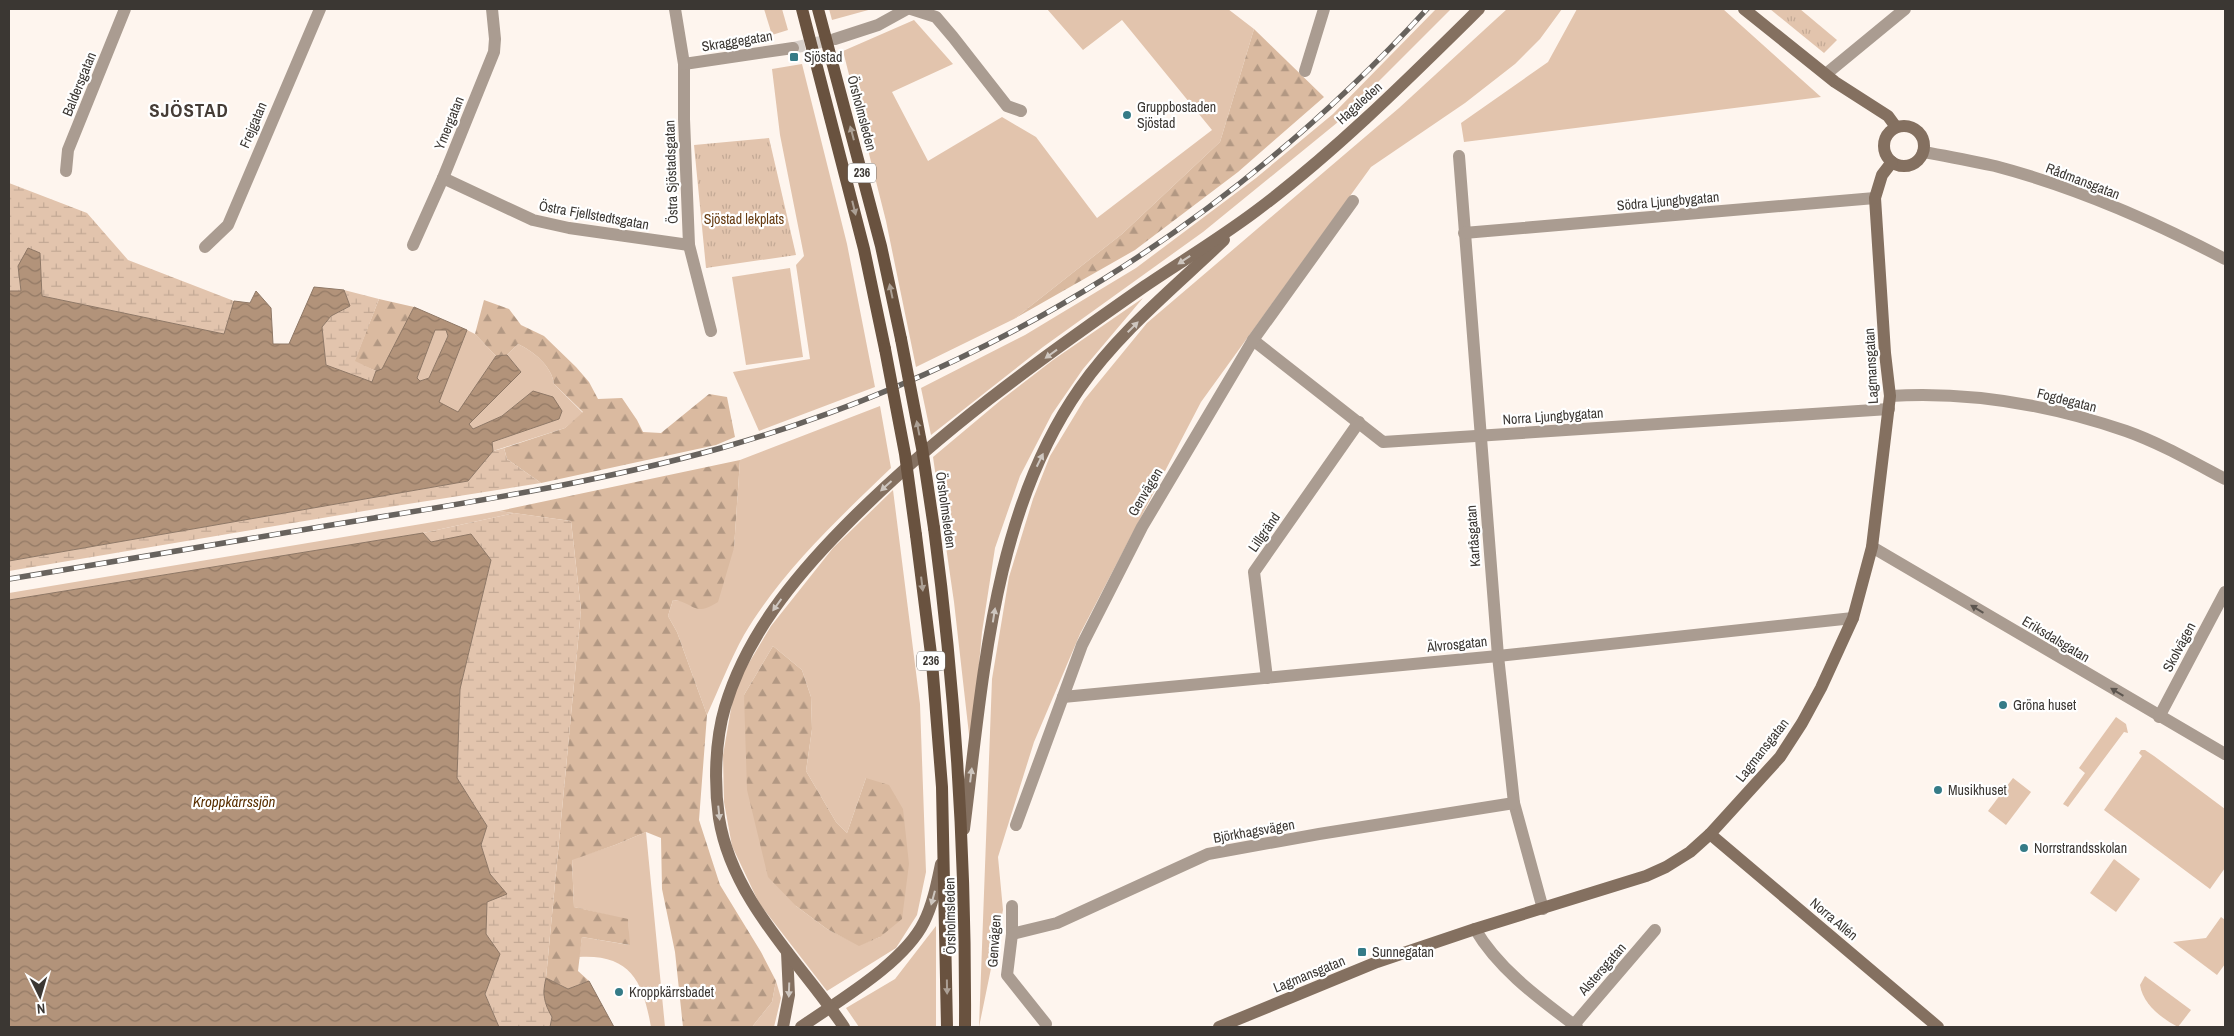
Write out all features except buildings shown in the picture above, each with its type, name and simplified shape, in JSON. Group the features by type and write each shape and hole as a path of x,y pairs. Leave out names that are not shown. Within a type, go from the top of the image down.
{"main road":[{"name":"Örsholmsleden","path":"802,9 864,248 905,454 932,672 942,787 947,1027"},
{"name":"Örsholmsleden","path":"818,9 881,246 902,338 934,528 954,704 963,841 965,1027"}],"street":[{"name":"Baldersgatan","path":"66,171 68,150 125,9"},
{"name":"Frejgatan","path":"205,246 228,225 320,9"},
{"name":"Ymergatan","path":"413,245 443,178 494,52 495,39 492,9"},
{"name":"Östra Sjöstadsgatan","path":"675,9 684,64 684,119 689,245 711,331"},
{"path":"835,39 878,25 909,9 936,17 954,37 1007,106 1021,111"},
{"path":"1305,71 1324,9"},
{"name":"Hagaleden","path":"1253,213 1291,184 1351,131 1479,9"},
{"path":"1744,9 1851,94 1888,116 1896,127"},
{"path":"1826,74 1905,9"},
{"name":"Skraggegatan","path":"684,64 793,48"},
{"path":"1905,125 1916,130 1923,140 1924,152 1916,162 1910,165 1904,166 1892,162 1884,151 1888,133 1896,127 1905,125"},
{"name":"Rådmansgatan","path":"1924,152 1993,166 2066,188 2178,234 2225,259"},
{"name":"Kartåsgatan","path":"1459,156 1498,656 1514,803 1543,909"},
{"name":"Lagmansgatan","path":"1220,1027 1377,962 1475,929 1646,876 1666,867 1690,852 1710,834 1780,756 1802,723 1821,688 1853,618 1872,547 1890,396 1885,353 1875,198 1882,175 1892,162"},
{"name":"Östra Fjellstedtsgatan","path":"443,178 533,220 569,228 689,245"},
{"name":"Södra Ljungbygatan","path":"1464,233 1875,198"},
{"name":"Genvägen","path":"1016,825 1082,645 1142,527 1253,340 1353,201"},
{"path":"963,841 986,668 1003,563 1035,470 1079,389 1110,350 1253,213"},
{"path":"844,1027 787,952 746,890 734,864 720,821 717,794 717,765 724,712 731,689 761,628 815,557 865,506 922,453 1018,377 1253,213"},
{"name":"Norra Ljungbygatan","path":"1253,340 1383,442 1889,409"},
{"name":"Fogdegatan","path":"1890,396 1920,394 1994,399 2063,413 2127,432 2225,479"},
{"name":"Lillgränd","path":"1267,678 1254,572 1359,422"},
{"name":"Eriksdalsgatan","path":"1872,547 2225,754"},
{"name":"Skolvägen","path":"2159,717 2225,592"},
{"name":"Älvrosgatan","path":"1063,697 1498,656 1853,618"},
{"name":"Björkhagsvägen","path":"1012,934 1057,923 1208,854 1329,832 1514,803"},
{"name":"Norra Allén","path":"1710,834 1938,1027"},
{"path":"801,1027 892,962 912,941 924,923 932,903 944,851"},
{"name":"Genvägen","path":"1012,906 1012,934 1007,975 1046,1024"},
{"path":"1475,929 1500,964 1574,1027"},
{"name":"Alstersgatan","path":"1574,1027 1656,930"},
{"path":"783,1027 789,995 787,952"}],"green space":[{"path":"764,9 782,9 788,30 772,35"},
{"path":"829,9 872,9 832,20"},
{"path":"1047,9 1228,9 1254,29 1220,142 1122,234 1014,319 916,367 886,221 843,51 914,20 953,64 892,92 928,161 1002,117 1036,137 1097,218 1212,130 1122,20 1083,50"},
{"path":"1436,9 1451,9 1338,122 1203,232 1043,347 931,435 921,388 1025,335 1136,268 1256,178 1333,114"},
{"path":"1507,9 1562,9 1540,39 1515,64 1465,103 1371,167 1201,402 1080,634 1034,742 998,857 1003,910 979,1027 992,679 1009,577 1033,499 1050,456 1084,400 1147,323 1399,108"},
{"path":"1577,9 1723,9 1821,97 1464,142 1461,123 1548,62"},
{"path":"1770,9 1800,9 1837,40 1824,53"},
{"path":"1254,29 1324,97 1238,172 1135,250 1014,319 1122,234 1220,142"},
{"path":"802,64 847,244 875,387 759,431 733,372 810,359 796,265 804,256 780,135 772,69"},
{"name":"Sjöstad lekplats","path":"769,138 796,255 706,268 694,145"},
{"path":"9,183 87,213 128,260 234,301 224,334 42,296 40,253 18,266 21,291 9,291"},
{"path":"790,268 803,357 746,365 732,277"},
{"path":"344,290 379,299 355,361 376,371 372,383 326,365 322,327 331,316 350,306"},
{"path":"1143,298 1083,369 1052,414 1020,476 995,548 982,632 971,752 954,602 933,457 1001,400 1053,360"},
{"path":"379,299 414,307 382,370 376,371 354,362"},
{"path":"484,300 509,309 521,325 544,336 589,382 598,399 622,398 643,432 661,433 709,394 727,397 735,437 716,445 541,483 507,459 504,448 565,428 583,412 554,384 546,365 530,351 518,344 507,355 496,356 475,334"},
{"path":"435,330 446,330 448,336 429,378 420,381 417,378"},
{"path":"467,330 475,334 496,356 458,413 438,402"},
{"path":"518,344 530,351 546,365 554,384 583,413 565,428 493,451 491,442 559,419 533,391 502,416 473,429 468,424 521,372 507,355"},
{"path":"880,406 891,468 851,506 775,589 744,635 707,715 677,632 668,616 673,600 682,601 734,548 740,460"},
{"path":"504,448 507,459 541,483 9,571 9,561 468,481 493,451"},
{"path":"740,460 734,548 718,602 710,607 699,609 673,600 668,616 677,632 707,715 699,820 720,885 761,952 776,981 772,1002 752,1027 683,1027 675,952 662,889 661,838 646,832 572,860 574,907 628,919 630,945 582,937 578,971 589,981 568,989 546,978 581,610 571,521 499,511"},
{"path":"893,490 920,704 926,872 917,915 896,948 827,991 759,903 732,846 724,802 723,755 735,686 771,626 833,548","holes":["773,646 802,670 811,697 812,729 806,771 836,822 847,833 866,778 880,937 859,945 827,929 796,906 744,695"]},
{"path":"499,511 514,513 423,533 9,600 9,593"},
{"path":"514,513 571,521 581,610 544,989 547,1007 552,1017 550,1027 499,1027 485,993 499,954 486,934 487,902 506,894 490,874 481,845 487,826 457,778 460,689 491,560 471,535 431,542 423,533"},
{"path":"773,646 802,670 811,697 812,729 806,771 836,822 847,833 866,778 889,785 903,809 909,864 902,919 880,937 859,946 827,929 796,906 768,877 747,790 744,695"},
{"path":"2116,717 2126,724 2128,733 2124,732 2068,807 2063,804 2085,773 2079,768"},
{"path":"2141,750 2145,750 2154,756 2225,809 2225,868 2210,889 2104,810 2142,756 2139,753"},
{"path":"2013,778 2031,792 2006,825 1988,811"},
{"path":"646,832 665,1027 651,1027 644,997 632,974 623,966 611,960 597,957 579,957 582,937 629,945 628,920 574,907 572,859 615,845"},
{"path":"2114,859 2140,879 2116,912 2090,893"},
{"path":"2221,917 2225,920 2225,964 2217,975 2173,942 2206,938"},
{"path":"936,926 936,1027 859,1027 846,1008 895,979"},
{"path":"2145,976 2191,1010 2178,1027 2159,1015 2145,998 2140,985"},
{"path":"776,981 781,998 774,1027 752,1027 772,1002"}],"water":[{"path":"28,248 40,253 42,296 224,334 234,301 250,303 256,291 271,308 273,344 289,344 314,287 344,290 350,306 331,316 322,327 326,365 372,382 376,371 382,369 414,307 467,330 439,402 458,412 496,356 507,355 521,372 469,424 473,429 502,416 533,391 553,397 562,411 559,419 492,442 493,451 468,481 9,561 9,291 21,291 18,266","holes":["435,330 446,330 448,336 429,378 420,381 417,378"]},
{"name":"Kroppkärrssjön","path":"423,533 431,542 471,534 491,560 460,689 457,778 487,826 481,845 490,874 507,894 487,902 486,934 500,954 485,994 499,1027 9,1027 9,600"},
{"path":"546,978 568,989 589,981 614,1027 550,1027 552,1017 544,994"}],"tunnel":[{"path":"793,48 835,39"}],"railway":[{"path":"9,579 548,488 635,470 721,448 822,416 920,376 1014,331 1105,278 1191,220 1274,155 1353,85 1427,9"}],"place":[{"name":"Sjöstad","path":"794,57"},
{"name":"Gruppbostaden Sjöstad","path":"1127,115"},
{"name":"Gröna huset","path":"2003,705"},
{"name":"Musikhuset","path":"1938,790"},
{"name":"Norrstrandsskolan","path":"2024,848"},
{"name":"Sunnegatan","path":"1362,952"},
{"name":"Kroppkärrsbadet","path":"619,992"}],"district":[{"name":"SJÖSTAD","path":"189,110"}]}
